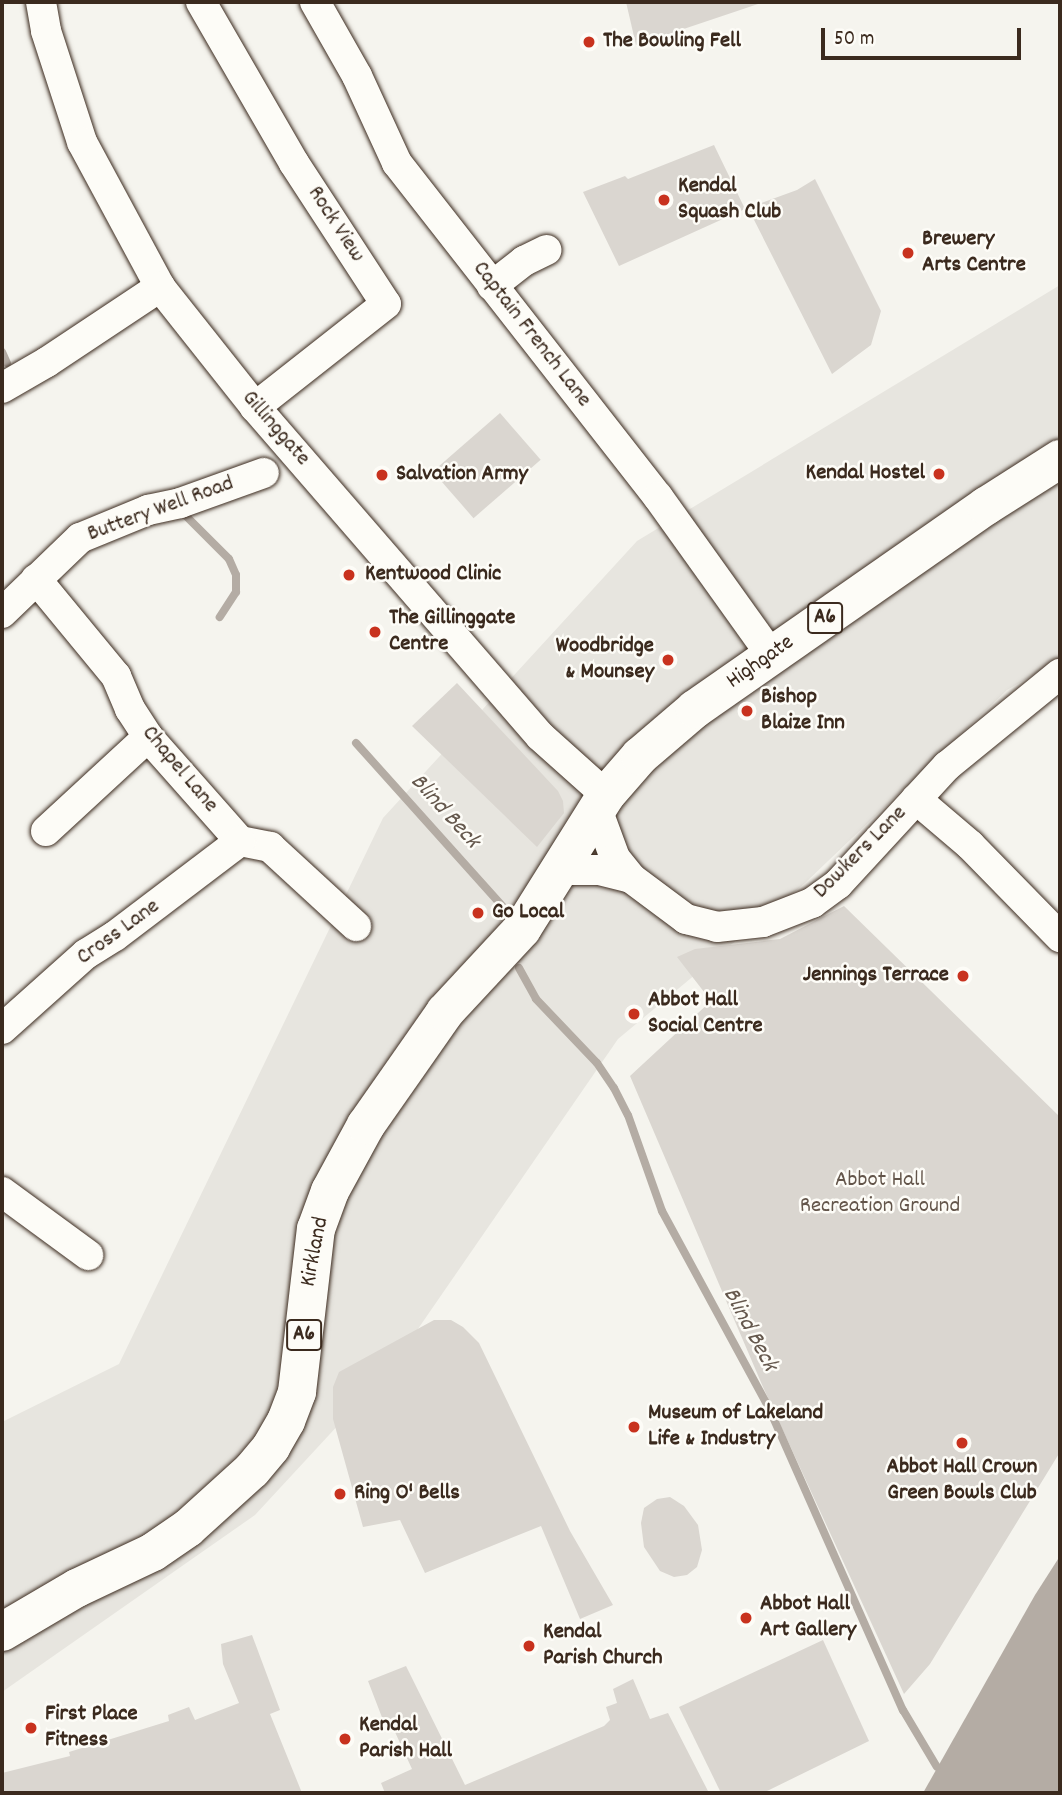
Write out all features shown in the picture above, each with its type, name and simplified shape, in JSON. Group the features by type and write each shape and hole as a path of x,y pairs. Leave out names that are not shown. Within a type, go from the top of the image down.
{"highway":[{"name":"Highgate","path":"514,938 561,870 601,802 667,730 986,506 1060,458"},
{"name":"Kirkland","path":"2,1632 65,1594 153,1552 188,1528 252,1470 271,1447 286,1422 297,1392 316,1229 330,1191 366,1125 445,1013 514,938"}],"street":[{"name":"Gillinggate","path":"41,2 46,31 82,142 160,287 255,407 540,736 601,802"},
{"name":"Rock View","path":"201,2 294,163 386,304 255,407"},
{"name":"Captain French Lane","path":"315,2 357,76 397,163 658,497 771,655"},
{"path":"492,286 524,261 547,250"},
{"path":"2,388 47,362 160,287"},
{"name":"Buttery Well Road","path":"6,599 36,579 80,538 105,525 264,474"},
{"name":"Chapel Lane","path":"36,579 116,676 130,709 148,737 240,841"},
{"name":"Dowkers Lane","path":"601,802 615,858 631,878 686,919 717,927 763,922 812,903 838,884 947,766 1060,674"},
{"path":"47,831 148,737"},
{"path":"916,799 970,845 1060,937"},
{"path":"240,841 270,847 356,926"},
{"name":"Cross Lane","path":"2,1029 86,954 115,936 240,841"},
{"name":"Dowkers Lane","path":"561,870 599,870 631,878"},
{"path":"2,1192 88,1255"}],"shaded area":[{"path":"1060,285 1060,659 1007,690 805,883 618,1039 391,1368 255,1515 2,1692 2,1422 119,1364 383,818 637,541"},
{"path":"1060,1556 1060,1793 923,1793 1035,1595"}],"green space":[{"path":"626,2 764,2 636,45"},
{"name":"Kendal Squash Club","path":"714,145 745,209 619,266 583,192 625,176 628,179"},
{"path":"815,179 881,311 871,345 832,374 748,208 797,190"},
{"path":"500,413 541,460 474,518 433,471"},
{"path":"457,683 558,791 563,801 564,813 537,847 412,726"},
{"name":"Abbot Hall Recreation Ground","path":"844,906 1060,1117 1060,1452 930,1664 904,1694 763,1387 630,1076 711,1001 677,957 695,949 780,939"},
{"path":"434,1320 451,1320 463,1327 479,1343 570,1531 613,1605 580,1619 541,1526 425,1573 400,1520 363,1527 333,1419 333,1387 339,1372"},
{"path":"670,1497 684,1506 698,1525 702,1550 697,1567 687,1575 674,1577 660,1571 644,1547 641,1523 644,1508 657,1499"},
{"path":"252,1635 280,1710 270,1714 302,1793 2,1793 2,1773 70,1756 69,1752 169,1721 168,1715 189,1707 195,1720 239,1703 223,1664 221,1644"},
{"path":"823,1640 869,1741 763,1793 721,1793 679,1707"},
{"path":"406,1666 465,1785 604,1726 610,1720 606,1707 617,1703 613,1689 633,1679 650,1719 668,1713 709,1793 385,1793 381,1783 412,1769 389,1719 383,1720 368,1681"}],"waterway":[{"name":"Blind Beck","path":"2,352 7,363"},
{"name":"Blind Beck","path":"182,512 229,559 236,575 236,592 220,617"},
{"name":"Blind Beck","path":"356,743 503,907"},
{"name":"Blind Beck","path":"519,968 536,999 597,1063 614,1088 628,1115 662,1211 768,1406 903,1710 937,1767"}],"place":[{"name":"The Bowling Fell","path":"589,42"},
{"name":"Kendal Squash Club","path":"664,200"},
{"name":"Brewery Arts Centre","path":"908,253"},
{"name":"Kendal Hostel","path":"939,474"},
{"name":"Salvation Army","path":"382,475"},
{"name":"Kentwood Clinic","path":"349,575"},
{"name":"The Gillinggate Centre","path":"375,632"},
{"name":"Woodbridge & Mounsey","path":"668,660"},
{"name":"Bishop Blaize Inn","path":"747,711"},
{"name":"Go Local","path":"478,913"},
{"name":"Jennings Terrace","path":"963,976"},
{"name":"Abbot Hall Social Centre","path":"634,1014"},
{"name":"Museum of Lakeland Life & Industry","path":"634,1427"},
{"name":"Abbot Hall Crown Green Bowls Club","path":"962,1443"},
{"name":"Ring O' Bells","path":"340,1494"},
{"name":"Abbot Hall Art Gallery","path":"746,1618"},
{"name":"Kendal Parish Church","path":"529,1646"},
{"name":"First Place Fitness","path":"31,1728"},
{"name":"Kendal Parish Hall","path":"345,1739"}]}
